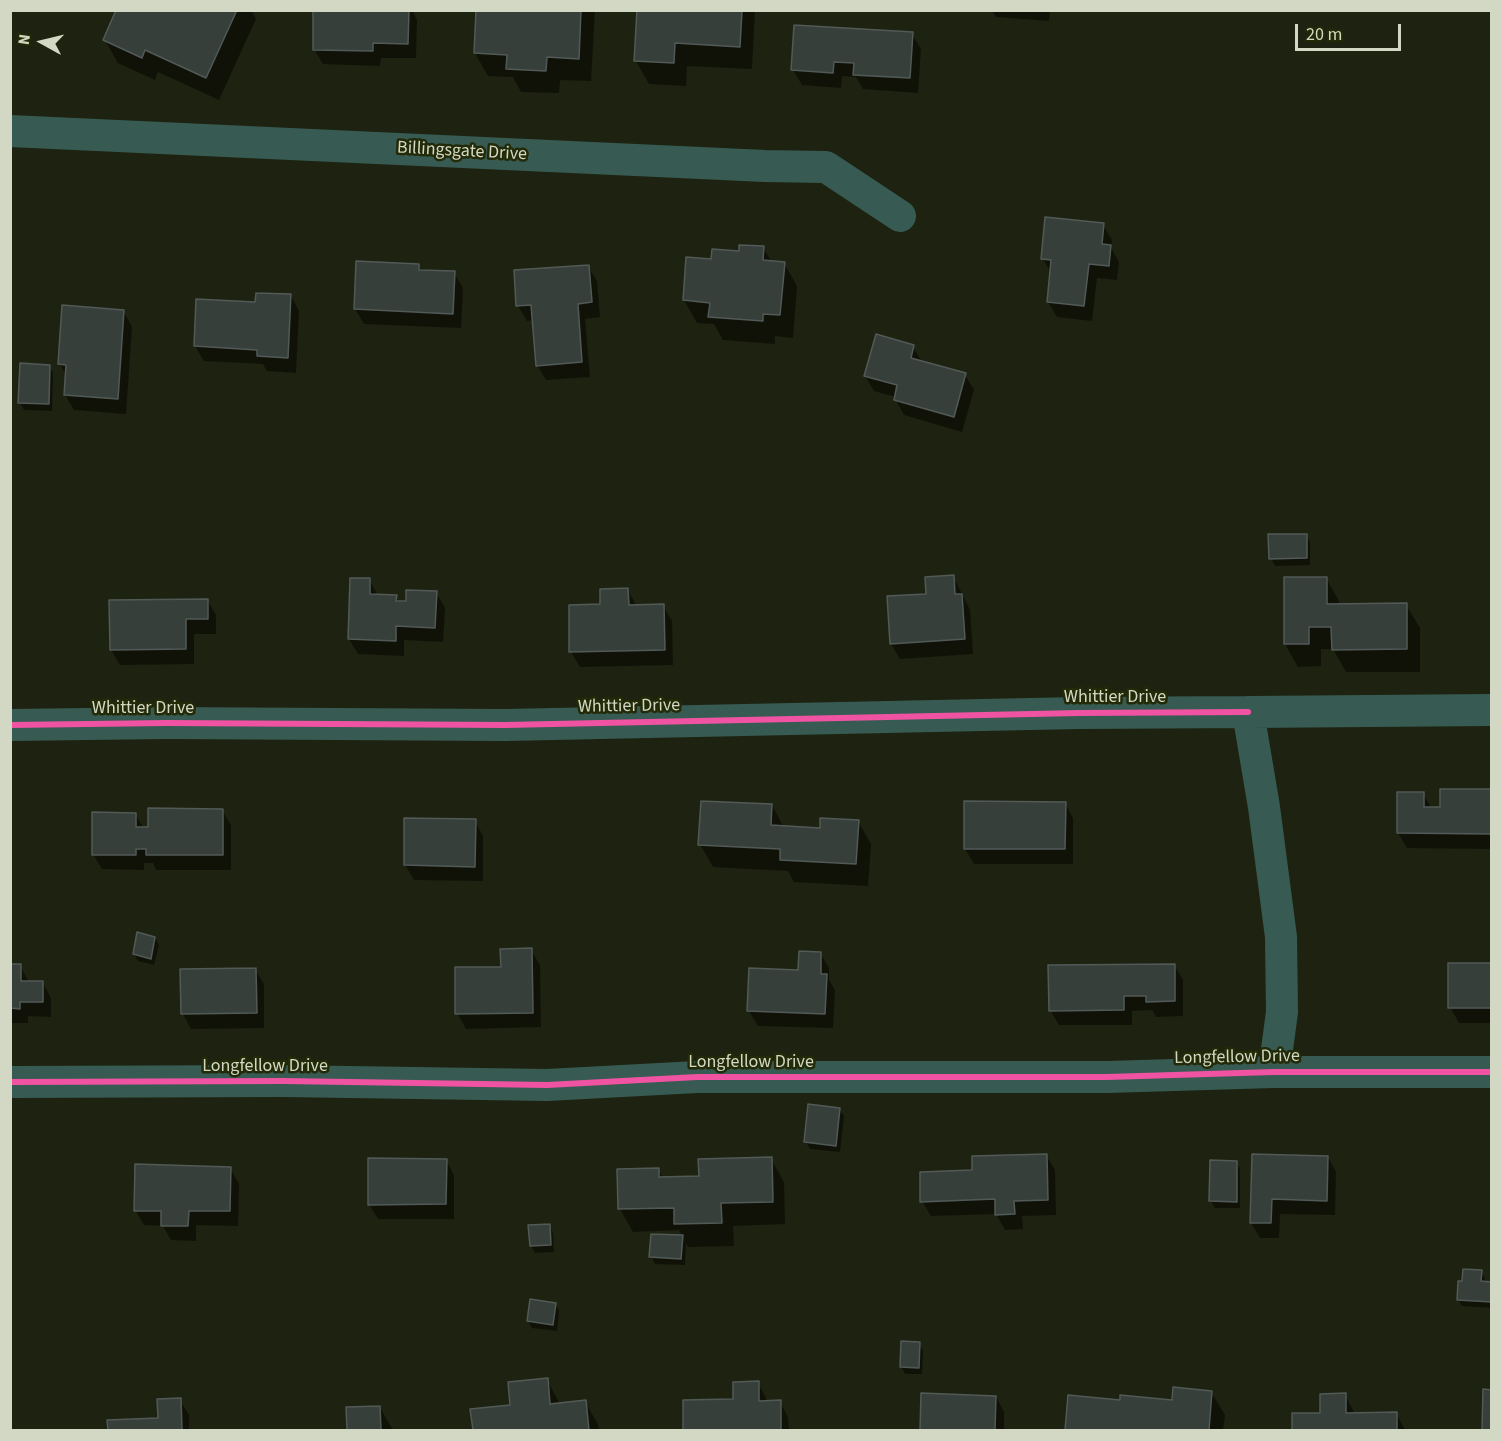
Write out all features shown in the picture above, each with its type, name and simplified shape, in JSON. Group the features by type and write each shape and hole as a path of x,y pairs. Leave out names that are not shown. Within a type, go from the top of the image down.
{"street":[{"name":"Billingsgate Drive","path":"10,131 826,167 900,216"},
{"name":"Whittier Drive","path":"10,725 166,723 505,725 1079,713 1491,710"},
{"path":"1248,712 1264,807 1281,937 1282,1012 1274,1072"},
{"name":"Longfellow Drive","path":"10,1082 283,1081 547,1085 697,1077 1107,1077 1274,1072 1491,1072"}],"building":[{"path":"116,10 237,10 206,78 145,50 142,58 103,40"},
{"path":"313,10 409,10 408,44 373,43 373,51 313,50"},
{"path":"476,10 581,10 579,59 547,57 546,71 506,69 507,55 474,53"},
{"path":"637,10 742,10 740,47 675,43 674,63 634,61"},
{"path":"794,25 913,32 910,78 853,75 854,63 834,62 833,73 791,70"},
{"path":"1045,217 1104,223 1102,244 1111,245 1109,266 1089,264 1084,306 1047,302 1051,260 1041,259"},
{"path":"739,245 764,246 763,260 785,262 780,315 763,314 763,321 708,317 710,303 683,300 686,257 711,259 712,249 739,251"},
{"path":"356,261 419,264 419,270 455,271 453,314 354,309"},
{"path":"589,265 592,302 578,304 582,362 536,366 531,305 516,306 514,270"},
{"path":"256,293 291,294 288,358 257,356 257,350 194,346 196,299 255,302"},
{"path":"62,305 124,310 118,399 64,395 66,365 58,364"},
{"path":"876,334 914,345 911,358 966,373 954,417 894,400 897,385 864,376"},
{"path":"20,363 50,365 49,404 18,403"},
{"path":"1268,534 1307,534 1307,558 1269,559"},
{"path":"954,575 955,594 962,594 965,639 890,644 887,596 926,594 925,577"},
{"path":"1284,577 1327,577 1327,604 1407,603 1407,649 1332,650 1331,627 1309,627 1309,644 1284,644"},
{"path":"350,578 370,578 370,594 397,595 396,601 406,601 406,590 437,591 435,628 396,626 396,641 348,639"},
{"path":"628,588 629,605 664,604 665,650 569,652 569,605 600,604 600,589"},
{"path":"208,599 208,619 186,619 186,649 110,650 109,600"},
{"path":"1440,789 1492,789 1492,834 1397,833 1397,792 1424,792 1424,807 1440,807"},
{"path":"701,801 772,804 771,825 820,828 820,818 859,820 856,864 780,860 780,849 698,845"},
{"path":"964,801 1066,802 1065,849 964,849"},
{"path":"148,808 223,809 223,855 146,855 146,849 136,849 136,855 92,855 92,812 136,813 136,827 148,827"},
{"path":"404,818 476,819 475,867 404,865"},
{"path":"137,932 155,937 151,959 133,954"},
{"path":"532,948 533,1013 455,1014 455,967 501,967 500,949"},
{"path":"799,951 821,952 821,974 827,974 825,1014 747,1011 749,968 798,970"},
{"path":"1448,963 1492,963 1492,1008 1448,1008"},
{"path":"10,964 21,964 21,981 43,981 43,1002 20,1002 20,1009 10,1008"},
{"path":"1175,964 1175,1001 1146,1002 1146,996 1124,996 1124,1010 1049,1011 1048,965"},
{"path":"256,968 257,1013 181,1014 180,969"},
{"path":"808,1104 840,1108 836,1146 804,1142"},
{"path":"1047,1154 1048,1200 1014,1201 1015,1214 995,1215 995,1199 920,1202 920,1172 972,1170 972,1156"},
{"path":"1252,1154 1328,1156 1327,1201 1272,1199 1271,1223 1250,1223"},
{"path":"772,1157 773,1202 721,1203 722,1223 674,1224 674,1208 618,1209 617,1169 659,1168 659,1177 699,1176 698,1159"},
{"path":"368,1158 447,1159 446,1204 368,1205"},
{"path":"1210,1160 1237,1161 1237,1202 1209,1201"},
{"path":"135,1164 231,1167 230,1211 189,1211 188,1226 161,1226 161,1211 134,1211"},
{"path":"550,1224 551,1245 530,1246 528,1225"},
{"path":"651,1234 683,1235 681,1259 649,1257"},
{"path":"1463,1269 1482,1270 1481,1281 1492,1282 1492,1302 1457,1300 1458,1281 1462,1281"},
{"path":"530,1299 556,1303 553,1325 527,1321"},
{"path":"901,1341 920,1342 919,1368 900,1367"},
{"path":"548,1378 550,1404 586,1400 589,1430 473,1430 470,1409 510,1405 508,1382"},
{"path":"759,1381 759,1401 781,1400 781,1430 683,1430 683,1400 733,1399 733,1382"},
{"path":"1173,1387 1212,1391 1209,1430 1065,1430 1068,1395 1120,1400 1120,1395 1172,1400"},
{"path":"1483,1389 1492,1390 1492,1430 1482,1430"},
{"path":"921,1393 996,1396 995,1430 920,1430"},
{"path":"1346,1393 1346,1413 1397,1412 1397,1430 1292,1430 1292,1413 1320,1413 1320,1394"},
{"path":"181,1398 182,1430 108,1430 107,1420 158,1418 157,1399"},
{"path":"380,1406 381,1430 347,1430 346,1407"}],"cycle path":[{"path":"10,725 166,723 505,725 1079,713 1248,712"},
{"path":"10,1082 283,1081 547,1085 697,1077 1107,1077 1274,1072 1492,1072"}]}
